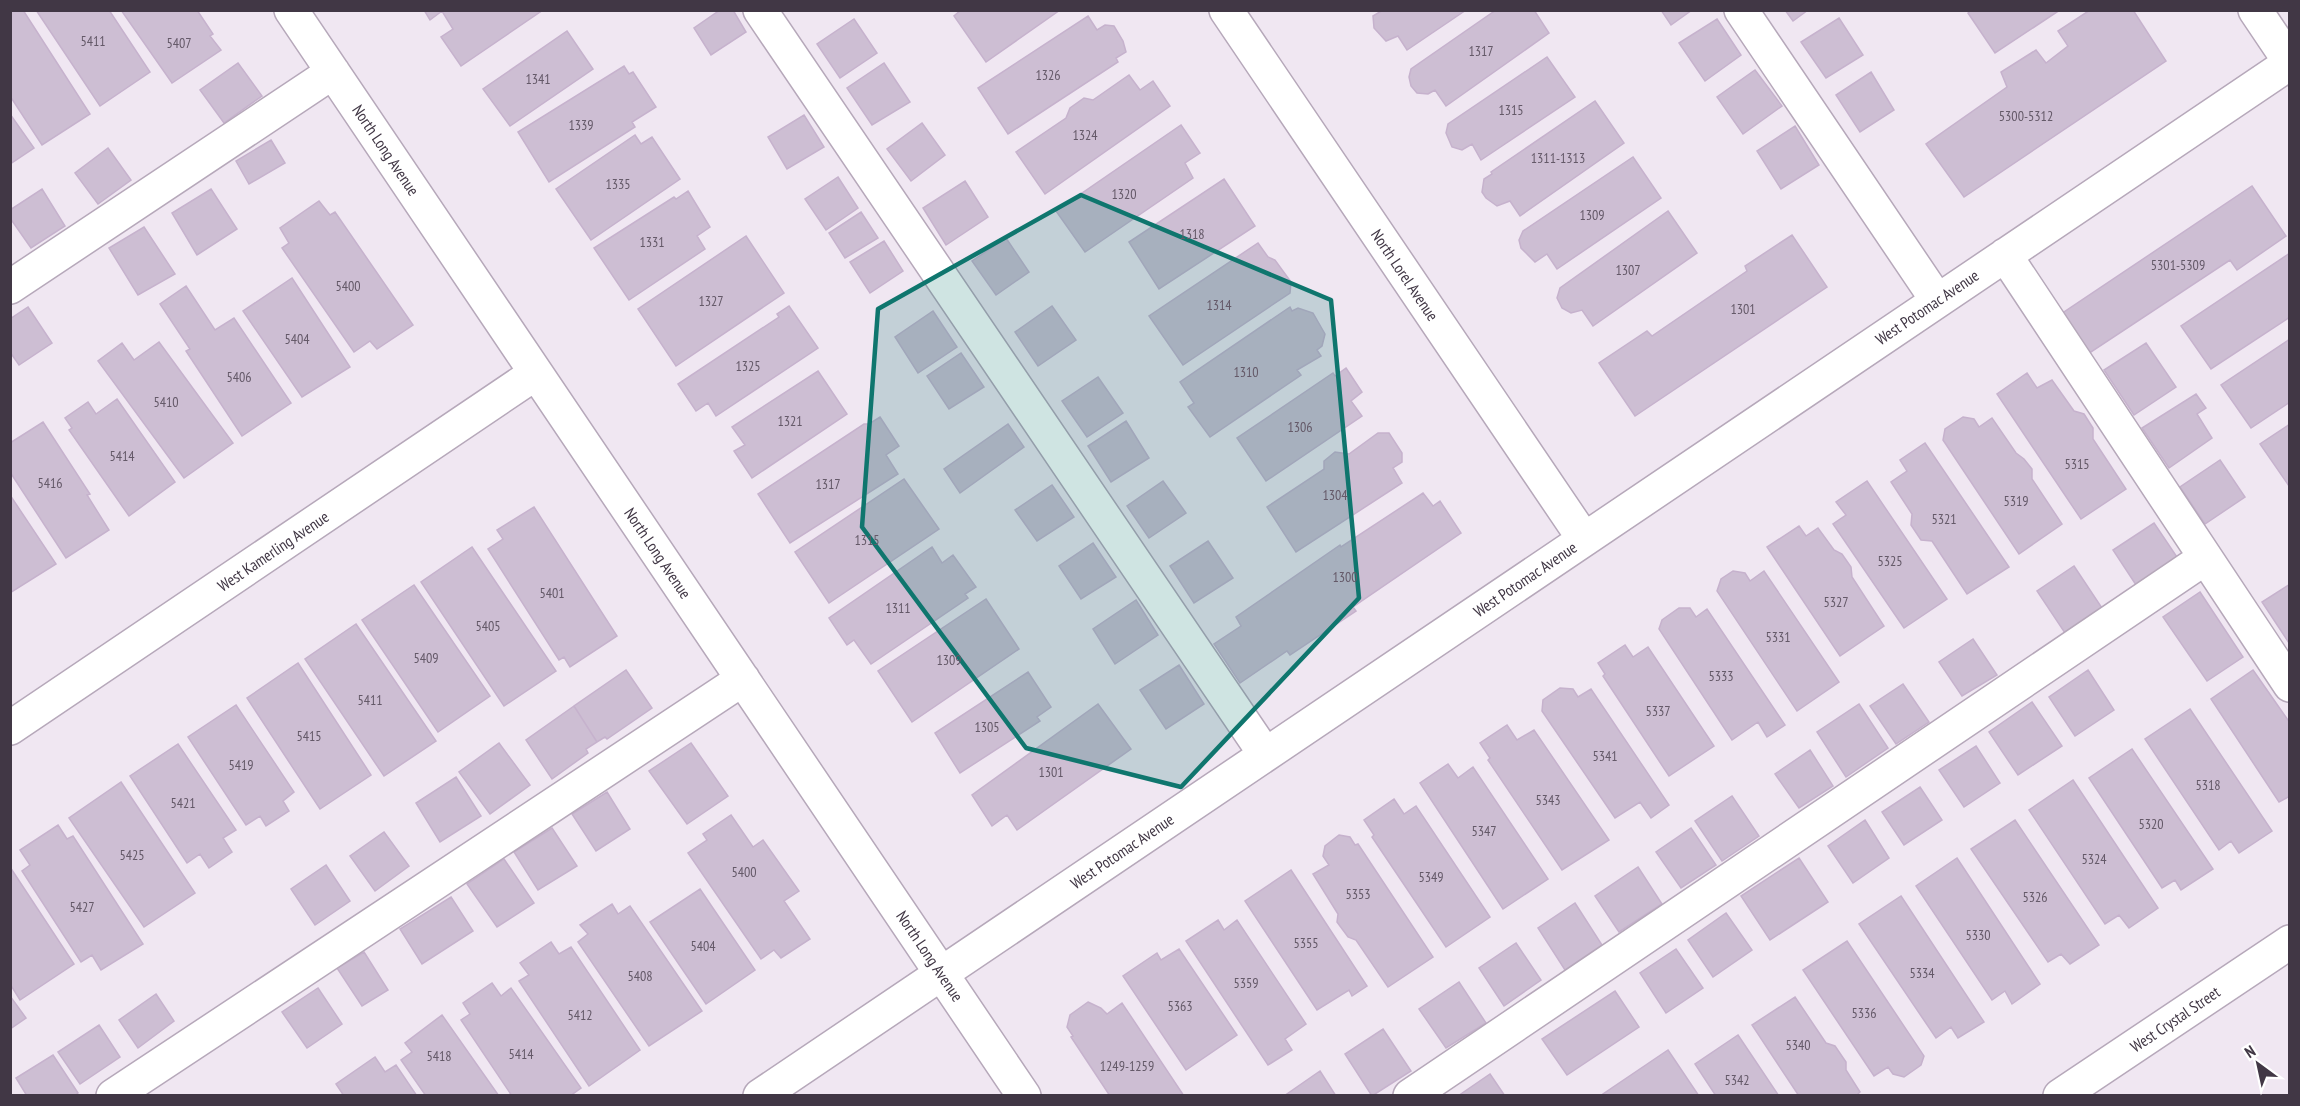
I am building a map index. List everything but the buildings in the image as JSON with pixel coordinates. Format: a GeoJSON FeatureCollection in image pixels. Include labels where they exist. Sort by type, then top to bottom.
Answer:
{"type":"FeatureCollection","features":[{"type":"Feature","properties":{"kind":"street","name":"North Long Avenue"},"geometry":{"type":"LineString","coordinates":[[291,10],[1024,1095]]}},
{"type":"Feature","properties":{"kind":"street"},"geometry":{"type":"LineString","coordinates":[[760,10],[1265,754]]}},
{"type":"Feature","properties":{"kind":"street","name":"North Lorel Avenue"},"geometry":{"type":"LineString","coordinates":[[1226,10],[1584,540]]}},
{"type":"Feature","properties":{"kind":"street"},"geometry":{"type":"LineString","coordinates":[[1741,10],[1937,300]]}},
{"type":"Feature","properties":{"kind":"street"},"geometry":{"type":"LineString","coordinates":[[2255,10],[2289,62]]}},
{"type":"Feature","properties":{"kind":"street","name":"West Potomac Avenue"},"geometry":{"type":"LineString","coordinates":[[760,1095],[2289,62]]}},
{"type":"Feature","properties":{"kind":"street"},"geometry":{"type":"LineString","coordinates":[[10,287],[333,72]]}},
{"type":"Feature","properties":{"kind":"street"},"geometry":{"type":"LineString","coordinates":[[2005,255],[2289,685]]}},
{"type":"Feature","properties":{"kind":"street","name":"West Kamerling Avenue"},"geometry":{"type":"LineString","coordinates":[[10,728],[536,373]]}},
{"type":"Feature","properties":{"kind":"street"},"geometry":{"type":"LineString","coordinates":[[1410,1095],[2205,558]]}},
{"type":"Feature","properties":{"kind":"street"},"geometry":{"type":"LineString","coordinates":[[113,1095],[743,679]]}},
{"type":"Feature","properties":{"kind":"street","name":"West Crystal Street"},"geometry":{"type":"LineString","coordinates":[[2060,1095],[2289,942]]}},
{"type":"Feature","properties":{"kind":"highlighted area"},"geometry":{"type":"Polygon","coordinates":[[[1081,195],[1331,300],[1359,598],[1181,787],[1026,748],[862,527],[878,309],[1081,195]]]}}]}
